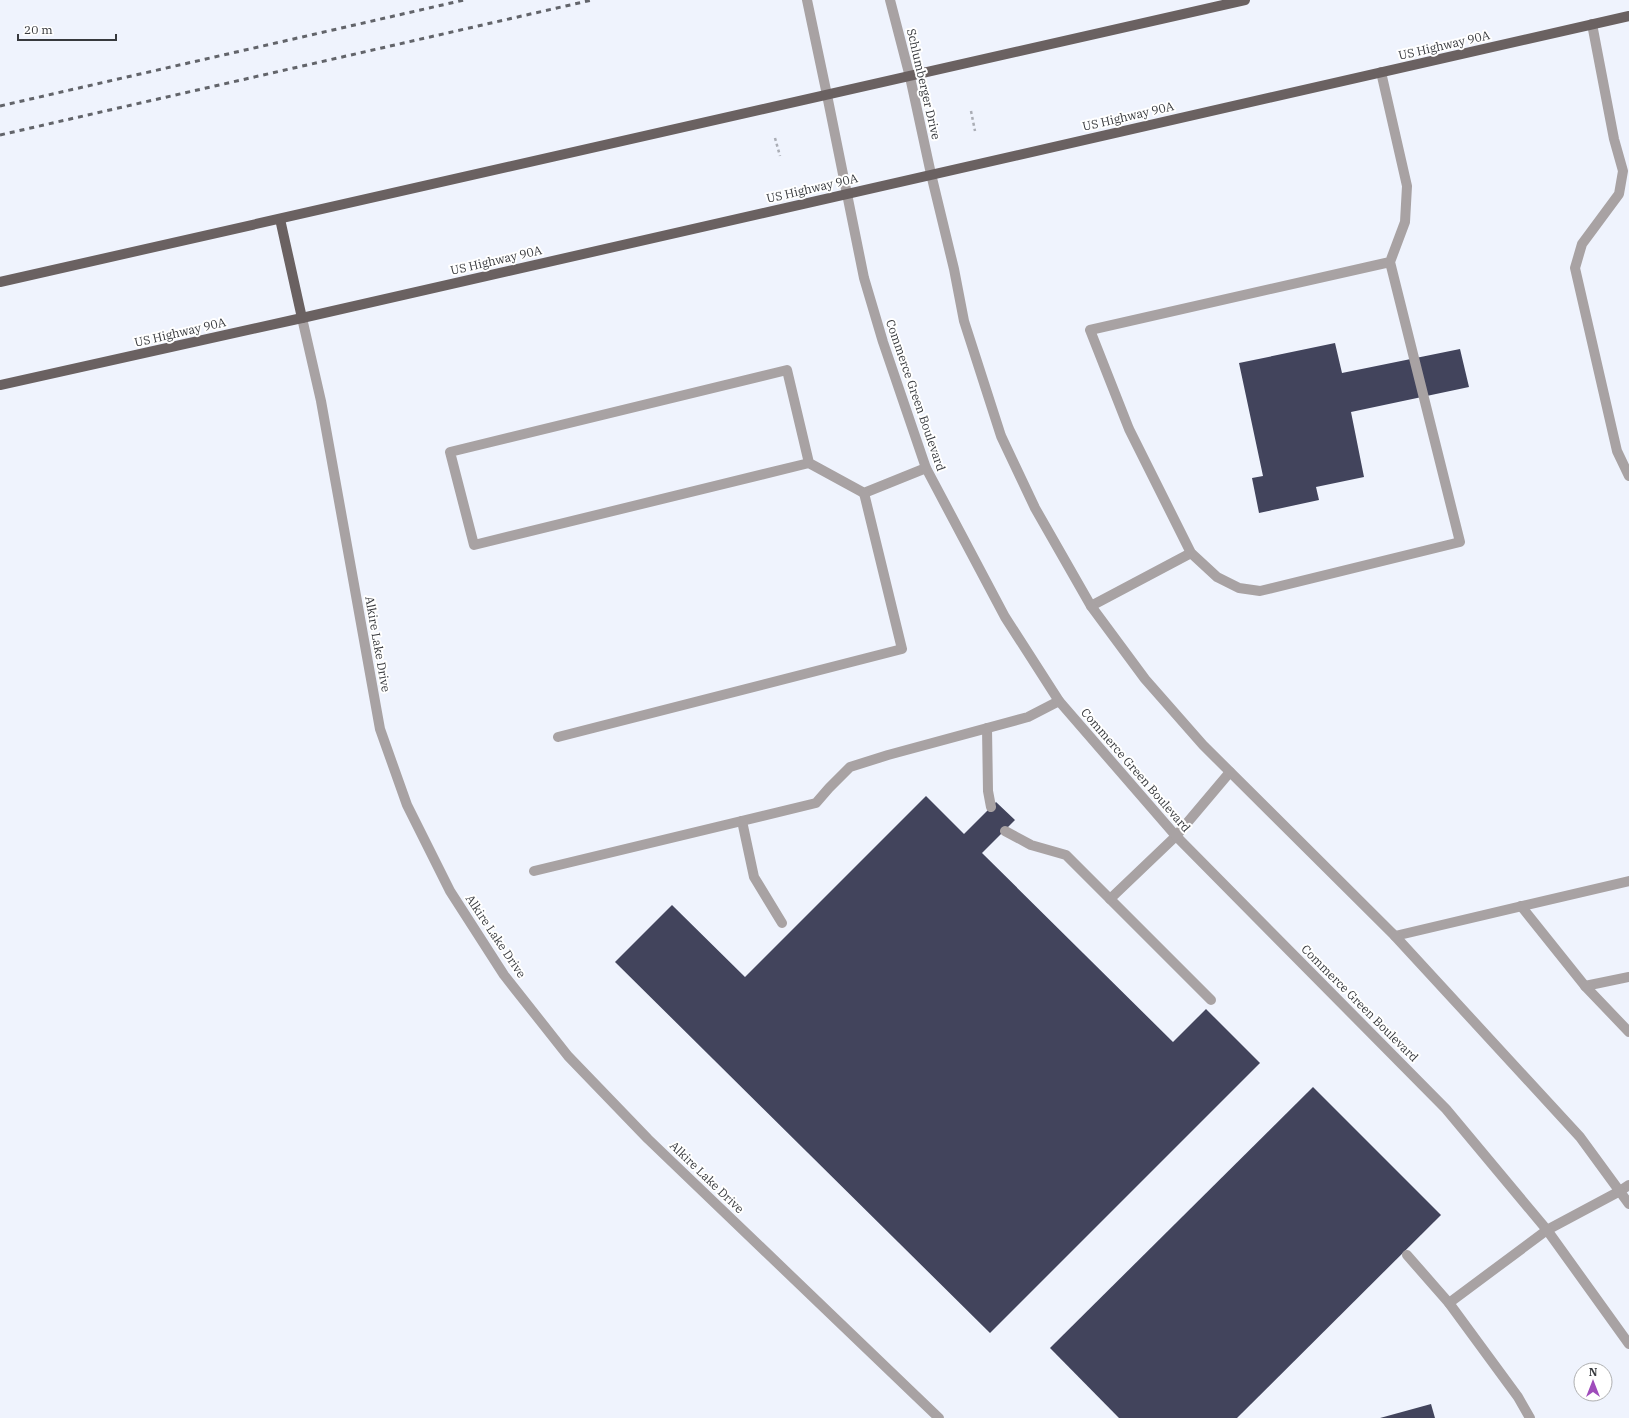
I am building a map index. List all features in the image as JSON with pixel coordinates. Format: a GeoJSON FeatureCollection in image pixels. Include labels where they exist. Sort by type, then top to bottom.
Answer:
{"type":"FeatureCollection","features":[{"type":"Feature","properties":{"kind":"main road"},"geometry":{"type":"LineString","coordinates":[[0,282],[1245,0]]}},
{"type":"Feature","properties":{"kind":"main road","name":"US Highway 90A"},"geometry":{"type":"LineString","coordinates":[[0,385],[302,318],[1629,16]]}},
{"type":"Feature","properties":{"kind":"main road"},"geometry":{"type":"LineString","coordinates":[[280,219],[302,318]]}},
{"type":"Feature","properties":{"kind":"street"},"geometry":{"type":"LineString","coordinates":[[807,0],[827,95]]}},
{"type":"Feature","properties":{"kind":"street","name":"Schlumberger Drive"},"geometry":{"type":"LineString","coordinates":[[890,0],[910,77],[931,174]]}},
{"type":"Feature","properties":{"kind":"street"},"geometry":{"type":"LineString","coordinates":[[1592,24],[1614,139],[1623,171],[1619,194],[1582,244],[1575,268],[1617,451],[1629,476]]}},
{"type":"Feature","properties":{"kind":"street"},"geometry":{"type":"LineString","coordinates":[[1381,72],[1407,186],[1405,222],[1390,262],[1460,542],[1260,591],[1239,588],[1217,577],[1191,553],[1129,429],[1090,330],[1390,262]]}},
{"type":"Feature","properties":{"kind":"street","name":"Commerce Green Boulevard"},"geometry":{"type":"LineString","coordinates":[[827,95],[864,278],[883,342],[926,468],[1005,617],[1058,701],[1176,836],[1446,1109],[1547,1230],[1629,1344]]}},
{"type":"Feature","properties":{"kind":"street"},"geometry":{"type":"LineString","coordinates":[[931,174],[954,269],[964,321],[1002,436],[1035,508],[1091,606],[1145,679],[1203,745],[1395,936],[1580,1137],[1629,1204]]}},
{"type":"Feature","properties":{"kind":"street","name":"Alkire Lake Drive"},"geometry":{"type":"LineString","coordinates":[[302,318],[321,401],[380,729],[407,806],[450,892],[504,975],[568,1056],[648,1139],[939,1418]]}},
{"type":"Feature","properties":{"kind":"street"},"geometry":{"type":"LineString","coordinates":[[558,737],[902,649],[864,493],[809,463],[474,545],[450,452],[787,370],[809,463]]}},
{"type":"Feature","properties":{"kind":"street"},"geometry":{"type":"LineString","coordinates":[[864,493],[926,468]]}},
{"type":"Feature","properties":{"kind":"street"},"geometry":{"type":"LineString","coordinates":[[1091,606],[1191,553]]}},
{"type":"Feature","properties":{"kind":"street"},"geometry":{"type":"LineString","coordinates":[[534,871],[816,803],[850,767],[1028,717],[1058,701]]}},
{"type":"Feature","properties":{"kind":"street"},"geometry":{"type":"LineString","coordinates":[[987,728],[988,791],[991,807]]}},
{"type":"Feature","properties":{"kind":"street"},"geometry":{"type":"LineString","coordinates":[[1110,899],[1176,836],[1230,772]]}},
{"type":"Feature","properties":{"kind":"street"},"geometry":{"type":"LineString","coordinates":[[742,821],[754,877],[782,922]]}},
{"type":"Feature","properties":{"kind":"street"},"geometry":{"type":"LineString","coordinates":[[1005,830],[1031,845],[1066,855],[1211,1000]]}},
{"type":"Feature","properties":{"kind":"street"},"geometry":{"type":"LineString","coordinates":[[1395,936],[1629,881]]}},
{"type":"Feature","properties":{"kind":"street"},"geometry":{"type":"LineString","coordinates":[[1521,906],[1585,986],[1629,1032]]}},
{"type":"Feature","properties":{"kind":"street"},"geometry":{"type":"LineString","coordinates":[[1585,986],[1629,977]]}},
{"type":"Feature","properties":{"kind":"street"},"geometry":{"type":"LineString","coordinates":[[1449,1303],[1547,1230],[1629,1185]]}},
{"type":"Feature","properties":{"kind":"street"},"geometry":{"type":"LineString","coordinates":[[1407,1255],[1449,1303],[1518,1397],[1530,1418]]}},
{"type":"Feature","properties":{"kind":"path"},"geometry":{"type":"LineString","coordinates":[[971,111],[975,131]]}},
{"type":"Feature","properties":{"kind":"path"},"geometry":{"type":"LineString","coordinates":[[775,138],[780,156]]}},
{"type":"Feature","properties":{"kind":"building"},"geometry":{"type":"Polygon","coordinates":[[[1335,343],[1342,373],[1460,349],[1469,387],[1351,412],[1364,477],[1316,487],[1319,500],[1259,513],[1252,478],[1263,476],[1239,363],[1335,343]]]}},
{"type":"Feature","properties":{"kind":"building"},"geometry":{"type":"Polygon","coordinates":[[[926,796],[964,834],[996,802],[1015,820],[982,853],[1173,1042],[1206,1009],[1260,1063],[990,1333],[615,962],[672,905],[745,977],[926,796]]]}},
{"type":"Feature","properties":{"kind":"building"},"geometry":{"type":"Polygon","coordinates":[[[1313,1087],[1441,1215],[1237,1418],[1119,1418],[1050,1348],[1313,1087]]]}},
{"type":"Feature","properties":{"kind":"building"},"geometry":{"type":"Polygon","coordinates":[[[1431,1404],[1435,1418],[1380,1418],[1431,1404]]]}},
{"type":"Feature","properties":{"kind":"railway"},"geometry":{"type":"LineString","coordinates":[[0,106],[464,0]]}},
{"type":"Feature","properties":{"kind":"railway"},"geometry":{"type":"LineString","coordinates":[[0,135],[592,0]]}}]}
